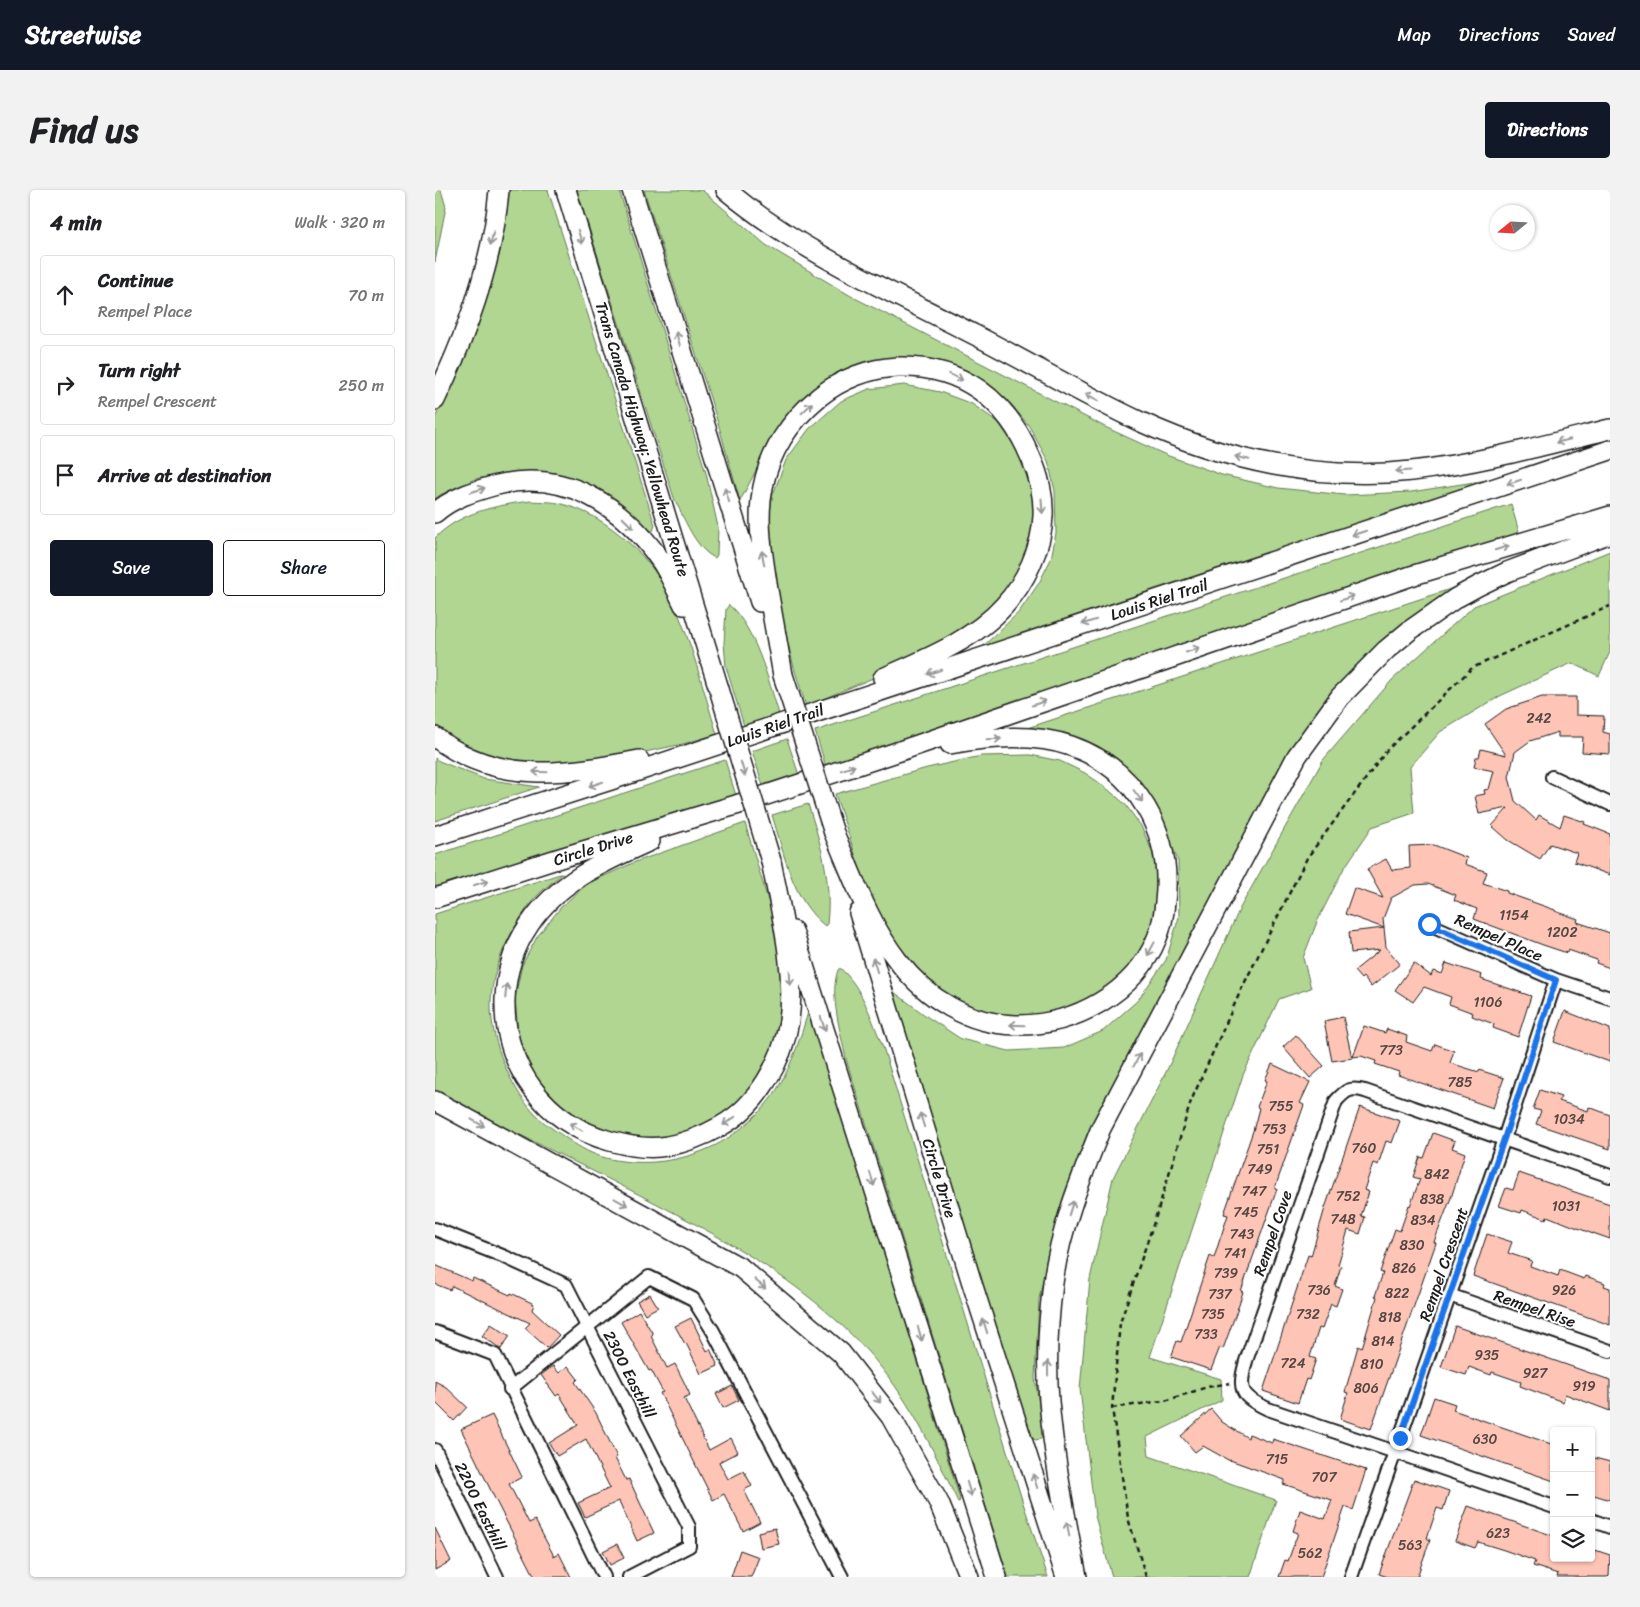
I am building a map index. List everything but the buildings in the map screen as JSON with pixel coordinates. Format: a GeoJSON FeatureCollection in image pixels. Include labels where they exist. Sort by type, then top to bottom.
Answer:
{"type":"FeatureCollection","features":[{"type":"Feature","properties":{"kind":"highway"},"geometry":{"type":"LineString","coordinates":[[435,400],[464,336],[475,303],[495,227],[499,190]]}},
{"type":"Feature","properties":{"kind":"highway","name":"Trans Canada Highway: Yellowhead Route"},"geometry":{"type":"LineString","coordinates":[[566,190],[719,689]]}},
{"type":"Feature","properties":{"kind":"highway"},"geometry":{"type":"LineString","coordinates":[[632,190],[783,675]]}},
{"type":"Feature","properties":{"kind":"highway"},"geometry":{"type":"LineString","coordinates":[[726,190],[772,225],[839,265],[1141,422],[1215,451],[1279,466],[1313,471],[1345,473],[1395,472],[1443,466],[1533,448],[1610,429]]}},
{"type":"Feature","properties":{"kind":"highway"},"geometry":{"type":"LineString","coordinates":[[768,727],[951,647],[990,620],[1005,606],[1019,585],[1031,563],[1039,542],[1043,516],[1041,493],[1035,468],[1015,426],[1001,408],[969,383],[949,374],[910,367],[887,368],[866,372],[826,392],[809,405],[793,422],[781,440],[770,463],[763,487],[760,512],[760,542],[783,675]]}},
{"type":"Feature","properties":{"kind":"highway","name":"Louis Riel Trail"},"geometry":{"type":"LineString","coordinates":[[709,747],[1610,450]]}},
{"type":"Feature","properties":{"kind":"highway"},"geometry":{"type":"LineString","coordinates":[[435,513],[445,504],[472,492],[501,484],[527,481],[556,483],[583,492],[608,505],[628,522],[663,564],[692,620],[719,689],[771,861],[997,1577]]}},
{"type":"Feature","properties":{"kind":"highway"},"geometry":{"type":"LineString","coordinates":[[894,753],[1413,575],[1610,516]]}},
{"type":"Feature","properties":{"kind":"highway"},"geometry":{"type":"LineString","coordinates":[[1077,1577],[1061,1488],[1049,1401],[1049,1325],[1053,1282],[1069,1212],[1081,1176],[1101,1128],[1297,756],[1340,697],[1386,650],[1425,619],[1456,598],[1507,572],[1610,534]]}},
{"type":"Feature","properties":{"kind":"highway","name":"Circle Drive"},"geometry":{"type":"LineString","coordinates":[[783,675],[834,833],[971,1280],[1066,1577]]}},
{"type":"Feature","properties":{"kind":"highway"},"geometry":{"type":"LineString","coordinates":[[435,737],[461,755],[487,765],[534,772],[591,769],[709,747]]}},
{"type":"Feature","properties":{"kind":"highway"},"geometry":{"type":"LineString","coordinates":[[834,833],[874,925],[898,962],[928,994],[966,1016],[987,1022],[1031,1026],[1078,1015],[1099,1004],[1117,990],[1143,962],[1157,938],[1163,915],[1166,872],[1164,850],[1157,828],[1147,808],[1131,786],[1112,769],[1072,746],[1049,740],[1007,738],[971,740],[894,753]]}},
{"type":"Feature","properties":{"kind":"highway"},"geometry":{"type":"LineString","coordinates":[[435,836],[709,747]]}},
{"type":"Feature","properties":{"kind":"highway","name":"Circle Drive"},"geometry":{"type":"LineString","coordinates":[[435,898],[560,858],[735,806],[894,753]]}},
{"type":"Feature","properties":{"kind":"highway"},"geometry":{"type":"LineString","coordinates":[[735,806],[663,835],[606,861],[561,890],[529,924],[521,938],[510,966],[505,990],[508,1034],[516,1061],[527,1082],[541,1100],[557,1115],[577,1129],[596,1138],[643,1148],[666,1146],[704,1134],[729,1122],[745,1108],[761,1089],[775,1066],[789,1023],[791,998],[790,970],[771,861]]}},
{"type":"Feature","properties":{"kind":"highway"},"geometry":{"type":"LineString","coordinates":[[435,1101],[741,1268],[841,1353],[891,1417],[939,1503],[969,1577]]}},
{"type":"Feature","properties":{"kind":"street"},"geometry":{"type":"LineString","coordinates":[[1552,777],[1610,804]]}},
{"type":"Feature","properties":{"kind":"street","name":"Rempel Place"},"geometry":{"type":"LineString","coordinates":[[1429,924],[1556,980]]}},
{"type":"Feature","properties":{"kind":"street"},"geometry":{"type":"LineString","coordinates":[[1556,980],[1610,998]]}},
{"type":"Feature","properties":{"kind":"street","name":"Rempel Crescent"},"geometry":{"type":"LineString","coordinates":[[1351,1577],[1504,1139],[1556,980]]}},
{"type":"Feature","properties":{"kind":"street","name":"Rempel Cove"},"geometry":{"type":"LineString","coordinates":[[1395,1452],[1268,1409],[1250,1400],[1241,1388],[1242,1373],[1331,1113],[1336,1101],[1344,1092],[1355,1088],[1504,1139]]}},
{"type":"Feature","properties":{"kind":"street"},"geometry":{"type":"LineString","coordinates":[[1504,1139],[1610,1176]]}},
{"type":"Feature","properties":{"kind":"street","name":"2300 Easthill"},"geometry":{"type":"LineString","coordinates":[[435,1229],[505,1257],[566,1285],[689,1527],[689,1546],[629,1577]]}},
{"type":"Feature","properties":{"kind":"street"},"geometry":{"type":"LineString","coordinates":[[511,1389],[649,1277],[693,1298],[713,1331],[843,1577]]}},
{"type":"Feature","properties":{"kind":"street","name":"Rempel Rise"},"geometry":{"type":"LineString","coordinates":[[1449,1295],[1610,1351]]}},
{"type":"Feature","properties":{"kind":"street"},"geometry":{"type":"LineString","coordinates":[[435,1332],[495,1355],[604,1577]]}},
{"type":"Feature","properties":{"kind":"street","name":"2200 Easthill"},"geometry":{"type":"LineString","coordinates":[[435,1450],[497,1577]]}},
{"type":"Feature","properties":{"kind":"street"},"geometry":{"type":"LineString","coordinates":[[1395,1452],[1550,1506]]}},
{"type":"Feature","properties":{"kind":"street"},"geometry":{"type":"LineString","coordinates":[[1595,1521],[1610,1527]]}},
{"type":"Feature","properties":{"kind":"path"},"geometry":{"type":"LineString","coordinates":[[1146,1577],[1128,1518],[1112,1408],[1120,1323],[1159,1207],[1191,1101],[1241,990],[1307,858],[1387,750],[1472,668],[1610,606]]}},
{"type":"Feature","properties":{"kind":"path"},"geometry":{"type":"LineString","coordinates":[[1112,1408],[1168,1400],[1207,1386],[1222,1384]]}},
{"type":"Feature","properties":{"kind":"green space"},"geometry":{"type":"Polygon","coordinates":[[[435,190],[441,190],[446,207],[435,262],[435,190]]]}},
{"type":"Feature","properties":{"kind":"green space"},"geometry":{"type":"Polygon","coordinates":[[[507,190],[548,190],[655,525],[653,531],[644,529],[556,476],[537,472],[508,473],[475,479],[435,499],[435,418],[467,352],[486,300],[500,252],[507,190]]]}},
{"type":"Feature","properties":{"kind":"green space"},"geometry":{"type":"Polygon","coordinates":[[[577,190],[619,190],[706,473],[718,527],[717,555],[715,558],[708,554],[696,540],[674,498],[577,190]]]}},
{"type":"Feature","properties":{"kind":"green space"},"geometry":{"type":"Polygon","coordinates":[[[644,190],[702,190],[766,245],[851,296],[1105,427],[1166,455],[1222,475],[1278,488],[1345,495],[1411,492],[1487,480],[1492,482],[976,653],[1019,612],[1039,583],[1051,559],[1056,533],[1055,491],[1048,461],[1029,426],[1011,404],[985,385],[949,366],[818,386],[800,401],[780,425],[740,501],[718,423],[644,190]]]}},
{"type":"Feature","properties":{"kind":"green space"},"geometry":{"type":"Polygon","coordinates":[[[904,385],[940,392],[972,404],[998,422],[1017,449],[1031,482],[1035,510],[1032,535],[1019,572],[995,605],[933,653],[806,706],[773,585],[767,536],[772,497],[786,460],[809,429],[841,401],[869,389],[904,385]]]}},
{"type":"Feature","properties":{"kind":"green space"},"geometry":{"type":"Polygon","coordinates":[[[531,501],[562,504],[595,518],[626,540],[652,568],[671,598],[685,631],[717,734],[683,744],[631,755],[531,766],[485,755],[452,740],[435,724],[435,538],[445,529],[467,516],[492,508],[531,501]]]}},
{"type":"Feature","properties":{"kind":"green space"},"geometry":{"type":"Polygon","coordinates":[[[1511,504],[1521,539],[827,770],[815,731],[1511,504]]]}},
{"type":"Feature","properties":{"kind":"green space"},"geometry":{"type":"Polygon","coordinates":[[[1610,551],[1610,652],[1599,676],[1572,663],[1500,696],[1440,732],[1410,767],[1414,813],[1372,827],[1343,870],[1317,922],[1303,958],[1311,988],[1279,999],[1243,1075],[1150,1357],[1221,1379],[1222,1400],[1147,1437],[1149,1456],[1276,1500],[1250,1577],[1112,1577],[1095,1516],[1080,1389],[1090,1279],[1113,1178],[1167,1070],[1240,908],[1323,760],[1392,680],[1474,606],[1610,551]]]}},
{"type":"Feature","properties":{"kind":"green space"},"geometry":{"type":"Polygon","coordinates":[[[1496,574],[1332,702],[1052,1239],[1039,1299],[1035,1378],[1043,1431],[1041,1439],[1035,1440],[1028,1433],[890,989],[961,1039],[1009,1051],[1064,1048],[1103,1031],[1138,1000],[1166,960],[1179,917],[1178,861],[1160,815],[1131,776],[1015,732],[1496,574]]]}},
{"type":"Feature","properties":{"kind":"green space"},"geometry":{"type":"Polygon","coordinates":[[[729,605],[738,615],[754,641],[766,671],[779,714],[744,726],[726,667],[724,643],[726,609],[729,605]]]}},
{"type":"Feature","properties":{"kind":"green space"},"geometry":{"type":"Polygon","coordinates":[[[787,739],[800,778],[764,789],[752,751],[787,739]]]}},
{"type":"Feature","properties":{"kind":"green space"},"geometry":{"type":"Polygon","coordinates":[[[1030,755],[1060,761],[1085,773],[1125,804],[1141,826],[1152,851],[1157,875],[1157,909],[1152,934],[1125,979],[1053,1020],[968,1014],[911,974],[870,899],[835,794],[927,768],[981,756],[1030,755]]]}},
{"type":"Feature","properties":{"kind":"green space"},"geometry":{"type":"Polygon","coordinates":[[[435,758],[484,779],[539,787],[435,821],[435,758]]]}},
{"type":"Feature","properties":{"kind":"green space"},"geometry":{"type":"Polygon","coordinates":[[[725,760],[737,799],[435,895],[435,855],[725,760]]]}},
{"type":"Feature","properties":{"kind":"green space"},"geometry":{"type":"Polygon","coordinates":[[[808,804],[821,848],[827,878],[828,908],[827,924],[825,926],[804,903],[797,889],[785,860],[772,815],[808,804]]]}},
{"type":"Feature","properties":{"kind":"green space"},"geometry":{"type":"Polygon","coordinates":[[[745,823],[781,944],[782,1028],[770,1060],[743,1103],[698,1132],[645,1143],[568,1117],[538,1084],[524,1056],[518,1032],[515,997],[522,965],[537,937],[561,907],[587,884],[635,862],[745,823]]]}},
{"type":"Feature","properties":{"kind":"green space"},"geometry":{"type":"Polygon","coordinates":[[[563,873],[544,889],[520,918],[501,955],[493,981],[491,1008],[495,1035],[504,1063],[517,1090],[541,1120],[573,1143],[596,1155],[620,1161],[634,1162],[676,1159],[703,1151],[734,1134],[767,1103],[774,1095],[788,1068],[809,1009],[960,1499],[959,1502],[918,1423],[895,1386],[867,1351],[815,1302],[728,1242],[666,1208],[435,1093],[435,914],[563,873]]]}},
{"type":"Feature","properties":{"kind":"green space"},"geometry":{"type":"Polygon","coordinates":[[[840,968],[861,995],[883,1047],[1023,1503],[1048,1577],[1008,1577],[846,1059],[835,1002],[836,980],[840,968]]]}},
{"type":"Feature","properties":{"kind":"route"},"geometry":{"type":"LineString","coordinates":[[1400,1438],[1504,1139],[1556,980],[1429,924]]}}]}
